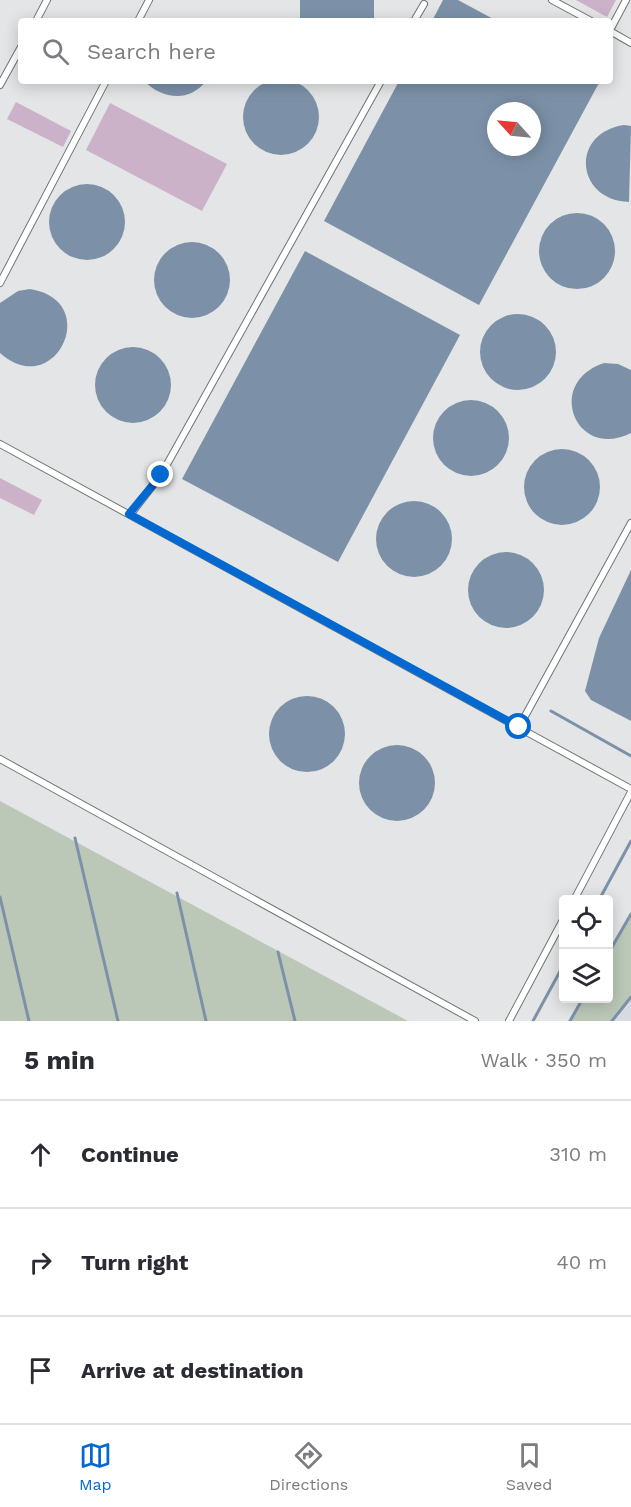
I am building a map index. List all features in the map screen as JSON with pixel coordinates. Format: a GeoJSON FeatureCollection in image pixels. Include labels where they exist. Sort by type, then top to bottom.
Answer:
{"type":"FeatureCollection","features":[{"type":"Feature","properties":{"kind":"lane"},"geometry":{"type":"LineString","coordinates":[[38,18],[47,0]]}},
{"type":"Feature","properties":{"kind":"lane"},"geometry":{"type":"LineString","coordinates":[[140,18],[149,0]]}},
{"type":"Feature","properties":{"kind":"lane"},"geometry":{"type":"LineString","coordinates":[[552,0],[585,18]]}},
{"type":"Feature","properties":{"kind":"lane"},"geometry":{"type":"LineString","coordinates":[[613,25],[626,0]]}},
{"type":"Feature","properties":{"kind":"lane"},"geometry":{"type":"LineString","coordinates":[[416,18],[424,4]]}},
{"type":"Feature","properties":{"kind":"lane"},"geometry":{"type":"LineString","coordinates":[[613,33],[631,44]]}},
{"type":"Feature","properties":{"kind":"lane"},"geometry":{"type":"LineString","coordinates":[[0,85],[18,52]]}},
{"type":"Feature","properties":{"kind":"lane"},"geometry":{"type":"LineString","coordinates":[[0,283],[104,84]]}},
{"type":"Feature","properties":{"kind":"lane"},"geometry":{"type":"LineString","coordinates":[[129,514],[161,475],[379,84]]}},
{"type":"Feature","properties":{"kind":"lane"},"geometry":{"type":"LineString","coordinates":[[0,444],[631,790],[577,895]]}},
{"type":"Feature","properties":{"kind":"lane"},"geometry":{"type":"LineString","coordinates":[[519,727],[631,523]]}},
{"type":"Feature","properties":{"kind":"lane"},"geometry":{"type":"LineString","coordinates":[[0,759],[475,1021]]}},
{"type":"Feature","properties":{"kind":"lane"},"geometry":{"type":"LineString","coordinates":[[509,1021],[559,927]]}},
{"type":"Feature","properties":{"kind":"shaded area"},"geometry":{"type":"Polygon","coordinates":[[[631,997],[631,1021],[612,1021],[631,997]]]}},
{"type":"Feature","properties":{"kind":"green space"},"geometry":{"type":"Polygon","coordinates":[[[0,801],[408,1021],[0,1021],[0,801]]]}},
{"type":"Feature","properties":{"kind":"green space"},"geometry":{"type":"Polygon","coordinates":[[[631,914],[631,997],[612,1021],[570,1021],[581,1003],[613,1003],[613,947],[631,914]]]}},
{"type":"Feature","properties":{"kind":"water"},"geometry":{"type":"Polygon","coordinates":[[[300,0],[374,0],[374,18],[300,18],[300,0]]]}},
{"type":"Feature","properties":{"kind":"water"},"geometry":{"type":"Polygon","coordinates":[[[443,0],[458,0],[491,18],[434,18],[443,0]]]}},
{"type":"Feature","properties":{"kind":"water"},"geometry":{"type":"Polygon","coordinates":[[[148,84],[203,84],[192,93],[175,96],[159,92],[148,84]]]}},
{"type":"Feature","properties":{"kind":"water"},"geometry":{"type":"Polygon","coordinates":[[[262,84],[300,84],[313,96],[318,110],[318,124],[313,138],[302,149],[281,155],[266,152],[254,144],[246,132],[243,117],[249,96],[262,84]]]}},
{"type":"Feature","properties":{"kind":"water"},"geometry":{"type":"Polygon","coordinates":[[[397,84],[598,84],[479,305],[324,221],[397,84]]]}},
{"type":"Feature","properties":{"kind":"water"},"geometry":{"type":"Polygon","coordinates":[[[624,125],[631,126],[629,202],[611,198],[598,190],[589,179],[586,166],[588,152],[594,140],[606,131],[624,125]]]}},
{"type":"Feature","properties":{"kind":"water"},"geometry":{"type":"Polygon","coordinates":[[[87,184],[102,187],[114,195],[122,207],[125,222],[122,237],[114,249],[102,257],[87,260],[72,257],[60,249],[52,237],[49,222],[52,207],[60,195],[72,187],[87,184]]]}},
{"type":"Feature","properties":{"kind":"water"},"geometry":{"type":"Polygon","coordinates":[[[577,213],[592,216],[604,224],[612,236],[615,251],[612,266],[604,278],[592,286],[577,289],[562,286],[550,278],[542,266],[539,251],[542,236],[550,224],[562,216],[577,213]]]}},
{"type":"Feature","properties":{"kind":"water"},"geometry":{"type":"Polygon","coordinates":[[[192,242],[207,245],[219,253],[227,265],[230,280],[227,295],[219,307],[207,315],[192,318],[177,315],[165,307],[157,295],[154,280],[157,265],[165,253],[177,245],[192,242]]]}},
{"type":"Feature","properties":{"kind":"water"},"geometry":{"type":"Polygon","coordinates":[[[305,251],[460,335],[338,562],[182,479],[305,251]]]}},
{"type":"Feature","properties":{"kind":"water"},"geometry":{"type":"Polygon","coordinates":[[[30,289],[52,297],[64,311],[67,327],[63,344],[53,357],[38,365],[20,365],[0,353],[0,303],[18,291],[30,289]]]}},
{"type":"Feature","properties":{"kind":"water"},"geometry":{"type":"Polygon","coordinates":[[[518,314],[533,317],[545,325],[553,337],[556,352],[553,367],[545,379],[533,387],[518,390],[503,387],[491,379],[483,367],[480,352],[483,337],[491,325],[503,317],[518,314]]]}},
{"type":"Feature","properties":{"kind":"water"},"geometry":{"type":"Polygon","coordinates":[[[133,347],[148,350],[160,358],[168,370],[171,385],[168,400],[160,412],[148,420],[133,423],[118,420],[106,412],[98,400],[95,385],[98,370],[106,358],[118,350],[133,347]]]}},
{"type":"Feature","properties":{"kind":"water"},"geometry":{"type":"Polygon","coordinates":[[[604,363],[618,364],[631,370],[631,433],[612,439],[595,437],[582,428],[574,416],[572,401],[575,386],[586,373],[604,363]]]}},
{"type":"Feature","properties":{"kind":"water"},"geometry":{"type":"Polygon","coordinates":[[[471,400],[486,403],[498,411],[506,423],[509,438],[506,453],[498,465],[486,473],[471,476],[456,473],[444,465],[436,453],[433,438],[436,423],[444,411],[456,403],[471,400]]]}},
{"type":"Feature","properties":{"kind":"water"},"geometry":{"type":"Polygon","coordinates":[[[562,449],[577,452],[589,460],[597,472],[600,487],[597,502],[589,514],[577,522],[562,525],[547,522],[535,514],[527,502],[524,487],[527,472],[535,460],[547,452],[562,449]]]}},
{"type":"Feature","properties":{"kind":"water"},"geometry":{"type":"Polygon","coordinates":[[[414,501],[429,504],[441,512],[449,524],[452,539],[449,554],[441,566],[429,574],[414,577],[399,574],[387,566],[379,554],[376,539],[379,524],[387,512],[399,504],[414,501]]]}},
{"type":"Feature","properties":{"kind":"water"},"geometry":{"type":"Polygon","coordinates":[[[506,552],[521,555],[533,563],[541,575],[544,590],[541,605],[533,617],[521,625],[506,628],[491,625],[479,617],[471,605],[468,590],[471,575],[479,563],[491,555],[506,552]]]}},
{"type":"Feature","properties":{"kind":"water"},"geometry":{"type":"Polygon","coordinates":[[[631,570],[631,721],[591,700],[585,691],[599,638],[631,570]]]}},
{"type":"Feature","properties":{"kind":"water"},"geometry":{"type":"Polygon","coordinates":[[[307,696],[322,699],[334,707],[342,719],[345,734],[342,749],[334,761],[322,769],[307,772],[292,769],[280,761],[272,749],[269,734],[272,719],[280,707],[292,699],[307,696]]]}},
{"type":"Feature","properties":{"kind":"water"},"geometry":{"type":"Polygon","coordinates":[[[397,745],[412,748],[424,756],[432,768],[435,783],[432,798],[424,810],[412,818],[397,821],[382,818],[370,810],[362,798],[359,783],[362,768],[370,756],[382,748],[397,745]]]}},
{"type":"Feature","properties":{"kind":"building"},"geometry":{"type":"Polygon","coordinates":[[[576,0],[616,0],[607,17],[576,0]]]}},
{"type":"Feature","properties":{"kind":"building"},"geometry":{"type":"Polygon","coordinates":[[[16,102],[71,131],[63,147],[7,119],[16,102]]]}},
{"type":"Feature","properties":{"kind":"building"},"geometry":{"type":"Polygon","coordinates":[[[110,103],[227,164],[202,211],[86,150],[110,103]]]}},
{"type":"Feature","properties":{"kind":"building"},"geometry":{"type":"Polygon","coordinates":[[[0,478],[42,500],[34,515],[0,498],[0,478]]]}},
{"type":"Feature","properties":{"kind":"waterway"},"geometry":{"type":"LineString","coordinates":[[551,711],[631,756]]}},
{"type":"Feature","properties":{"kind":"waterway"},"geometry":{"type":"LineString","coordinates":[[75,838],[118,1021]]}},
{"type":"Feature","properties":{"kind":"waterway"},"geometry":{"type":"LineString","coordinates":[[602,895],[631,841]]}},
{"type":"Feature","properties":{"kind":"waterway"},"geometry":{"type":"LineString","coordinates":[[177,893],[206,1021]]}},
{"type":"Feature","properties":{"kind":"waterway"},"geometry":{"type":"LineString","coordinates":[[0,897],[29,1021]]}},
{"type":"Feature","properties":{"kind":"waterway"},"geometry":{"type":"LineString","coordinates":[[611,949],[631,914]]}},
{"type":"Feature","properties":{"kind":"waterway"},"geometry":{"type":"LineString","coordinates":[[278,952],[295,1021]]}},
{"type":"Feature","properties":{"kind":"waterway"},"geometry":{"type":"LineString","coordinates":[[533,1021],[559,973]]}},
{"type":"Feature","properties":{"kind":"waterway"},"geometry":{"type":"LineString","coordinates":[[612,1021],[631,997]]}},
{"type":"Feature","properties":{"kind":"waterway"},"geometry":{"type":"LineString","coordinates":[[570,1021],[580,1003]]}},
{"type":"Feature","properties":{"kind":"route"},"geometry":{"type":"LineString","coordinates":[[161,475],[129,514],[519,727]]}}]}
